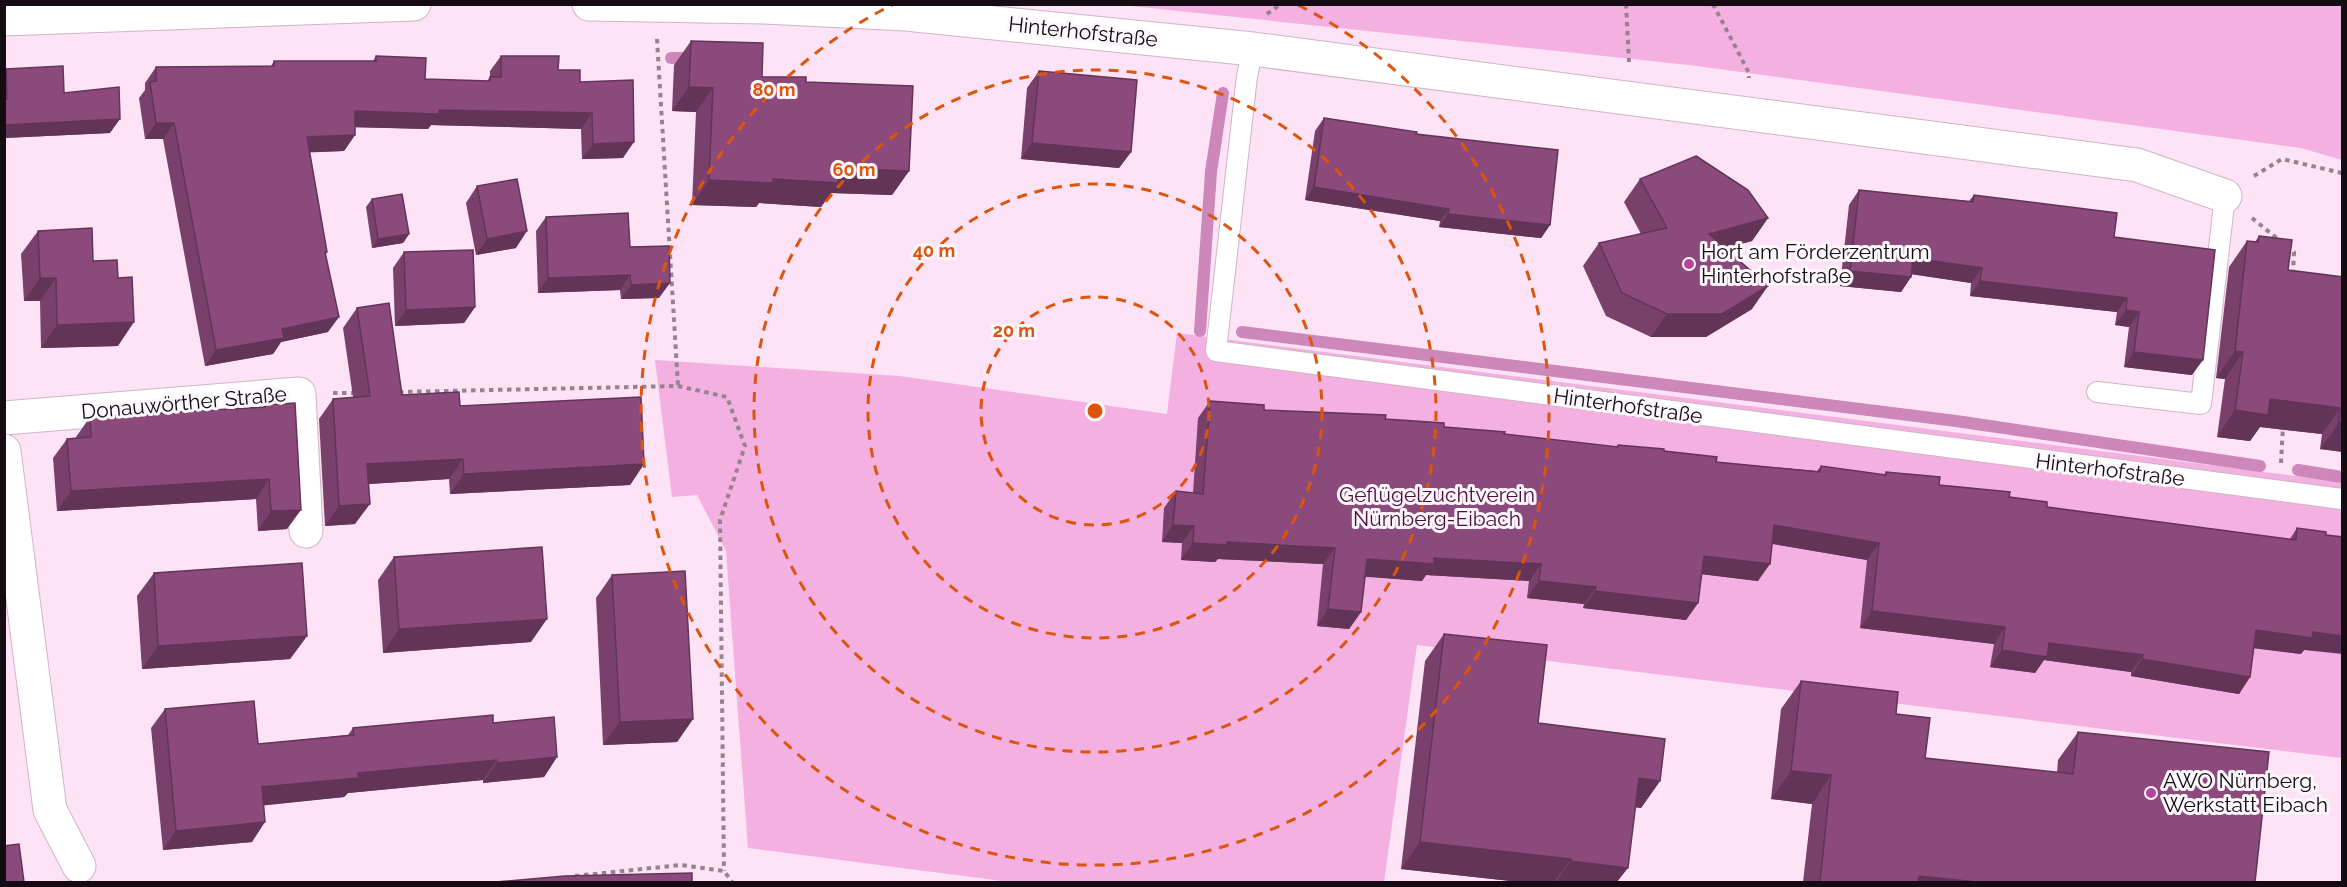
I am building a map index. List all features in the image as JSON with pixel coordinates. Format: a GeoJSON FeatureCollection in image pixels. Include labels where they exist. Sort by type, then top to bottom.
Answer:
{"type":"FeatureCollection","features":[{"type":"Feature","properties":{"kind":"street"},"geometry":{"type":"LineString","coordinates":[[4,19],[414,4]]}},
{"type":"Feature","properties":{"kind":"street","name":"Hinterhofstraße"},"geometry":{"type":"LineString","coordinates":[[589,4],[764,7],[906,14],[1253,49],[2137,165],[2225,196]]}},
{"type":"Feature","properties":{"kind":"street","name":"Donauwörther Straße"},"geometry":{"type":"LineString","coordinates":[[4,418],[299,394],[306,531]]}},
{"type":"Feature","properties":{"kind":"street"},"geometry":{"type":"LineString","coordinates":[[4,450],[50,810],[79,866]]}},
{"type":"Feature","properties":{"kind":"lane","name":"Hinterhofstraße"},"geometry":{"type":"LineString","coordinates":[[1253,49],[1247,76],[1216,351],[2343,499]]}},
{"type":"Feature","properties":{"kind":"lane"},"geometry":{"type":"LineString","coordinates":[[2097,392],[2201,404],[2225,196]]}},
{"type":"Feature","properties":{"kind":"path"},"geometry":{"type":"LineString","coordinates":[[1626,4],[1630,99]]}},
{"type":"Feature","properties":{"kind":"path"},"geometry":{"type":"LineString","coordinates":[[1713,4],[1749,73],[1747,114]]}},
{"type":"Feature","properties":{"kind":"path"},"geometry":{"type":"LineString","coordinates":[[657,6],[657,54],[678,386]]}},
{"type":"Feature","properties":{"kind":"path"},"geometry":{"type":"LineString","coordinates":[[2292,285],[2294,252],[2225,196],[2282,159],[2343,173]]}},
{"type":"Feature","properties":{"kind":"path"},"geometry":{"type":"LineString","coordinates":[[394,392],[678,386],[727,397],[745,446],[720,520],[724,871],[732,882]]}},
{"type":"Feature","properties":{"kind":"path"},"geometry":{"type":"LineString","coordinates":[[299,394],[358,393]]}},
{"type":"Feature","properties":{"kind":"path"},"geometry":{"type":"LineString","coordinates":[[2279,492],[2284,422]]}},
{"type":"Feature","properties":{"kind":"path"},"geometry":{"type":"LineString","coordinates":[[566,877],[681,865],[724,871]]}},
{"type":"Feature","properties":{"kind":"green space"},"geometry":{"type":"Polygon","coordinates":[[[1122,5],[2342,5],[2342,160],[2301,148],[1689,65],[1122,5]]]}},
{"type":"Feature","properties":{"kind":"green space","name":"Geflügelzuchtverein Nürnberg-Eibach"},"geometry":{"type":"Polygon","coordinates":[[[1177,333],[2342,482],[2342,758],[1417,645],[1384,882],[1010,882],[748,848],[726,551],[697,495],[672,497],[655,360],[899,376],[1167,414],[1177,333]]]}},
{"type":"Feature","properties":{"kind":"building"},"geometry":{"type":"Polygon","coordinates":[[[691,41],[763,43],[762,77],[806,77],[806,82],[913,86],[909,171],[839,168],[838,183],[773,179],[773,183],[709,180],[713,88],[689,87],[691,41]]]}},
{"type":"Feature","properties":{"kind":"building"},"geometry":{"type":"Polygon","coordinates":[[[376,56],[426,58],[425,79],[490,81],[490,77],[501,77],[501,56],[559,56],[558,70],[580,70],[580,82],[633,80],[634,142],[593,144],[592,113],[439,110],[439,114],[355,111],[355,135],[307,137],[327,252],[325,252],[339,317],[282,329],[284,338],[216,350],[174,123],[156,123],[150,82],[156,81],[156,67],[274,66],[274,61],[376,61],[376,56]]]}},
{"type":"Feature","properties":{"kind":"building"},"geometry":{"type":"Polygon","coordinates":[[[63,66],[64,93],[119,87],[120,119],[4,125],[4,99],[7,99],[6,69],[63,66]]]}},
{"type":"Feature","properties":{"kind":"building"},"geometry":{"type":"Polygon","coordinates":[[[1039,71],[1137,80],[1131,152],[1032,143],[1039,71]]]}},
{"type":"Feature","properties":{"kind":"building"},"geometry":{"type":"Polygon","coordinates":[[[1324,118],[1417,132],[1416,134],[1558,150],[1550,225],[1448,214],[1449,209],[1314,187],[1324,118]]]}},
{"type":"Feature","properties":{"kind":"building"},"geometry":{"type":"Polygon","coordinates":[[[1696,156],[1748,190],[1768,218],[1709,234],[1768,286],[1722,314],[1667,314],[1622,293],[1599,243],[1667,228],[1640,179],[1696,156]]]}},
{"type":"Feature","properties":{"kind":"building"},"geometry":{"type":"Polygon","coordinates":[[[517,179],[527,231],[487,239],[477,186],[517,179]]]}},
{"type":"Feature","properties":{"kind":"building"},"geometry":{"type":"Polygon","coordinates":[[[1859,190],[1973,202],[1974,195],[2117,213],[2114,237],[2215,250],[2203,360],[2134,352],[2139,312],[2126,310],[2127,298],[1980,281],[1982,268],[1913,258],[1911,277],[1850,271],[1859,190]]]}},
{"type":"Feature","properties":{"kind":"building"},"geometry":{"type":"Polygon","coordinates":[[[402,194],[409,234],[378,239],[372,199],[402,194]]]}},
{"type":"Feature","properties":{"kind":"building"},"geometry":{"type":"Polygon","coordinates":[[[628,213],[630,247],[669,246],[670,283],[631,285],[630,275],[548,278],[546,217],[628,213]]]}},
{"type":"Feature","properties":{"kind":"building"},"geometry":{"type":"Polygon","coordinates":[[[92,228],[93,261],[117,260],[118,278],[132,277],[134,322],[57,325],[56,278],[40,278],[38,231],[92,228]]]}},
{"type":"Feature","properties":{"kind":"building"},"geometry":{"type":"Polygon","coordinates":[[[2259,236],[2292,240],[2288,270],[2343,277],[2343,423],[2339,423],[2340,408],[2270,399],[2268,415],[2235,410],[2243,352],[2235,351],[2247,241],[2258,242],[2259,236]]]}},
{"type":"Feature","properties":{"kind":"building"},"geometry":{"type":"Polygon","coordinates":[[[473,250],[475,307],[406,310],[404,252],[473,250]]]}},
{"type":"Feature","properties":{"kind":"building"},"geometry":{"type":"Polygon","coordinates":[[[389,303],[402,395],[459,392],[460,406],[641,397],[644,464],[464,474],[463,459],[367,464],[370,504],[339,506],[333,399],[370,396],[357,308],[389,303]]]}},
{"type":"Feature","properties":{"kind":"building"},"geometry":{"type":"Polygon","coordinates":[[[1210,401],[1264,405],[1264,410],[1386,415],[1385,419],[1444,423],[1444,427],[1505,432],[1504,434],[1618,447],[1618,445],[1664,449],[1664,451],[1717,457],[1716,462],[1820,472],[1821,466],[1886,475],[1886,472],[1940,477],[1939,485],[2010,492],[2009,497],[2047,502],[2047,507],[2296,540],[2297,528],[2326,532],[2326,535],[2343,537],[2343,636],[2313,632],[2312,638],[2256,630],[2250,677],[2142,659],[2143,655],[2049,643],[2047,657],[2002,650],[2005,627],[1872,611],[1879,543],[1774,525],[1770,564],[1704,556],[1698,603],[1595,591],[1596,587],[1539,581],[1541,564],[1434,558],[1434,564],[1367,559],[1361,612],[1328,609],[1335,548],[1227,542],[1227,545],[1193,543],[1194,526],[1173,525],[1176,491],[1203,494],[1210,401]]]}},
{"type":"Feature","properties":{"kind":"building"},"geometry":{"type":"Polygon","coordinates":[[[295,403],[301,510],[271,511],[269,479],[71,491],[67,439],[91,437],[90,417],[265,407],[265,405],[295,403]]]}},
{"type":"Feature","properties":{"kind":"building"},"geometry":{"type":"Polygon","coordinates":[[[542,547],[547,619],[399,629],[394,557],[542,547]]]}},
{"type":"Feature","properties":{"kind":"building"},"geometry":{"type":"Polygon","coordinates":[[[302,563],[307,636],[158,646],[154,573],[302,563]]]}},
{"type":"Feature","properties":{"kind":"building"},"geometry":{"type":"Polygon","coordinates":[[[685,571],[693,719],[620,722],[612,575],[685,571]]]}},
{"type":"Feature","properties":{"kind":"building"},"geometry":{"type":"Polygon","coordinates":[[[1444,634],[1547,645],[1538,723],[1665,739],[1660,781],[1639,778],[1628,868],[1571,861],[1571,859],[1420,842],[1444,634]]]}},
{"type":"Feature","properties":{"kind":"building","name":"AWO Nürnberg, Werkstatt Eibach"},"geometry":{"type":"Polygon","coordinates":[[[1801,681],[1898,692],[1896,714],[1930,718],[1925,758],[2073,774],[2078,732],[2269,752],[2255,882],[1977,882],[1919,876],[1918,882],[1820,882],[1831,775],[1791,771],[1801,681]]]}},
{"type":"Feature","properties":{"kind":"building"},"geometry":{"type":"Polygon","coordinates":[[[254,701],[258,744],[354,735],[353,728],[493,715],[493,723],[554,717],[557,757],[497,763],[497,760],[358,773],[358,778],[262,787],[265,822],[176,831],[165,709],[254,701]]]}},
{"type":"Feature","properties":{"kind":"building"},"geometry":{"type":"Polygon","coordinates":[[[19,844],[24,882],[4,882],[4,846],[19,844]]]}},
{"type":"Feature","properties":{"kind":"building"},"geometry":{"type":"Polygon","coordinates":[[[692,873],[692,882],[496,882],[565,876],[692,873]]]}},
{"type":"Feature","properties":{"kind":"waterway"},"geometry":{"type":"LineString","coordinates":[[671,58],[694,58]]}},
{"type":"Feature","properties":{"kind":"waterway"},"geometry":{"type":"LineString","coordinates":[[1200,331],[1211,172],[1223,93]]}},
{"type":"Feature","properties":{"kind":"waterway"},"geometry":{"type":"LineString","coordinates":[[1242,332],[1956,421],[2260,466]]}},
{"type":"Feature","properties":{"kind":"waterway"},"geometry":{"type":"LineString","coordinates":[[2298,470],[2342,477]]}},
{"type":"Feature","properties":{"kind":"place","name":"Hort am Förderzentrum Hinterhofstraße"},"geometry":{"type":"Point","coordinates":[1689,264]}},
{"type":"Feature","properties":{"kind":"place","name":"AWO Nürnberg, Werkstatt Eibach"},"geometry":{"type":"Point","coordinates":[2151,793]}}]}
